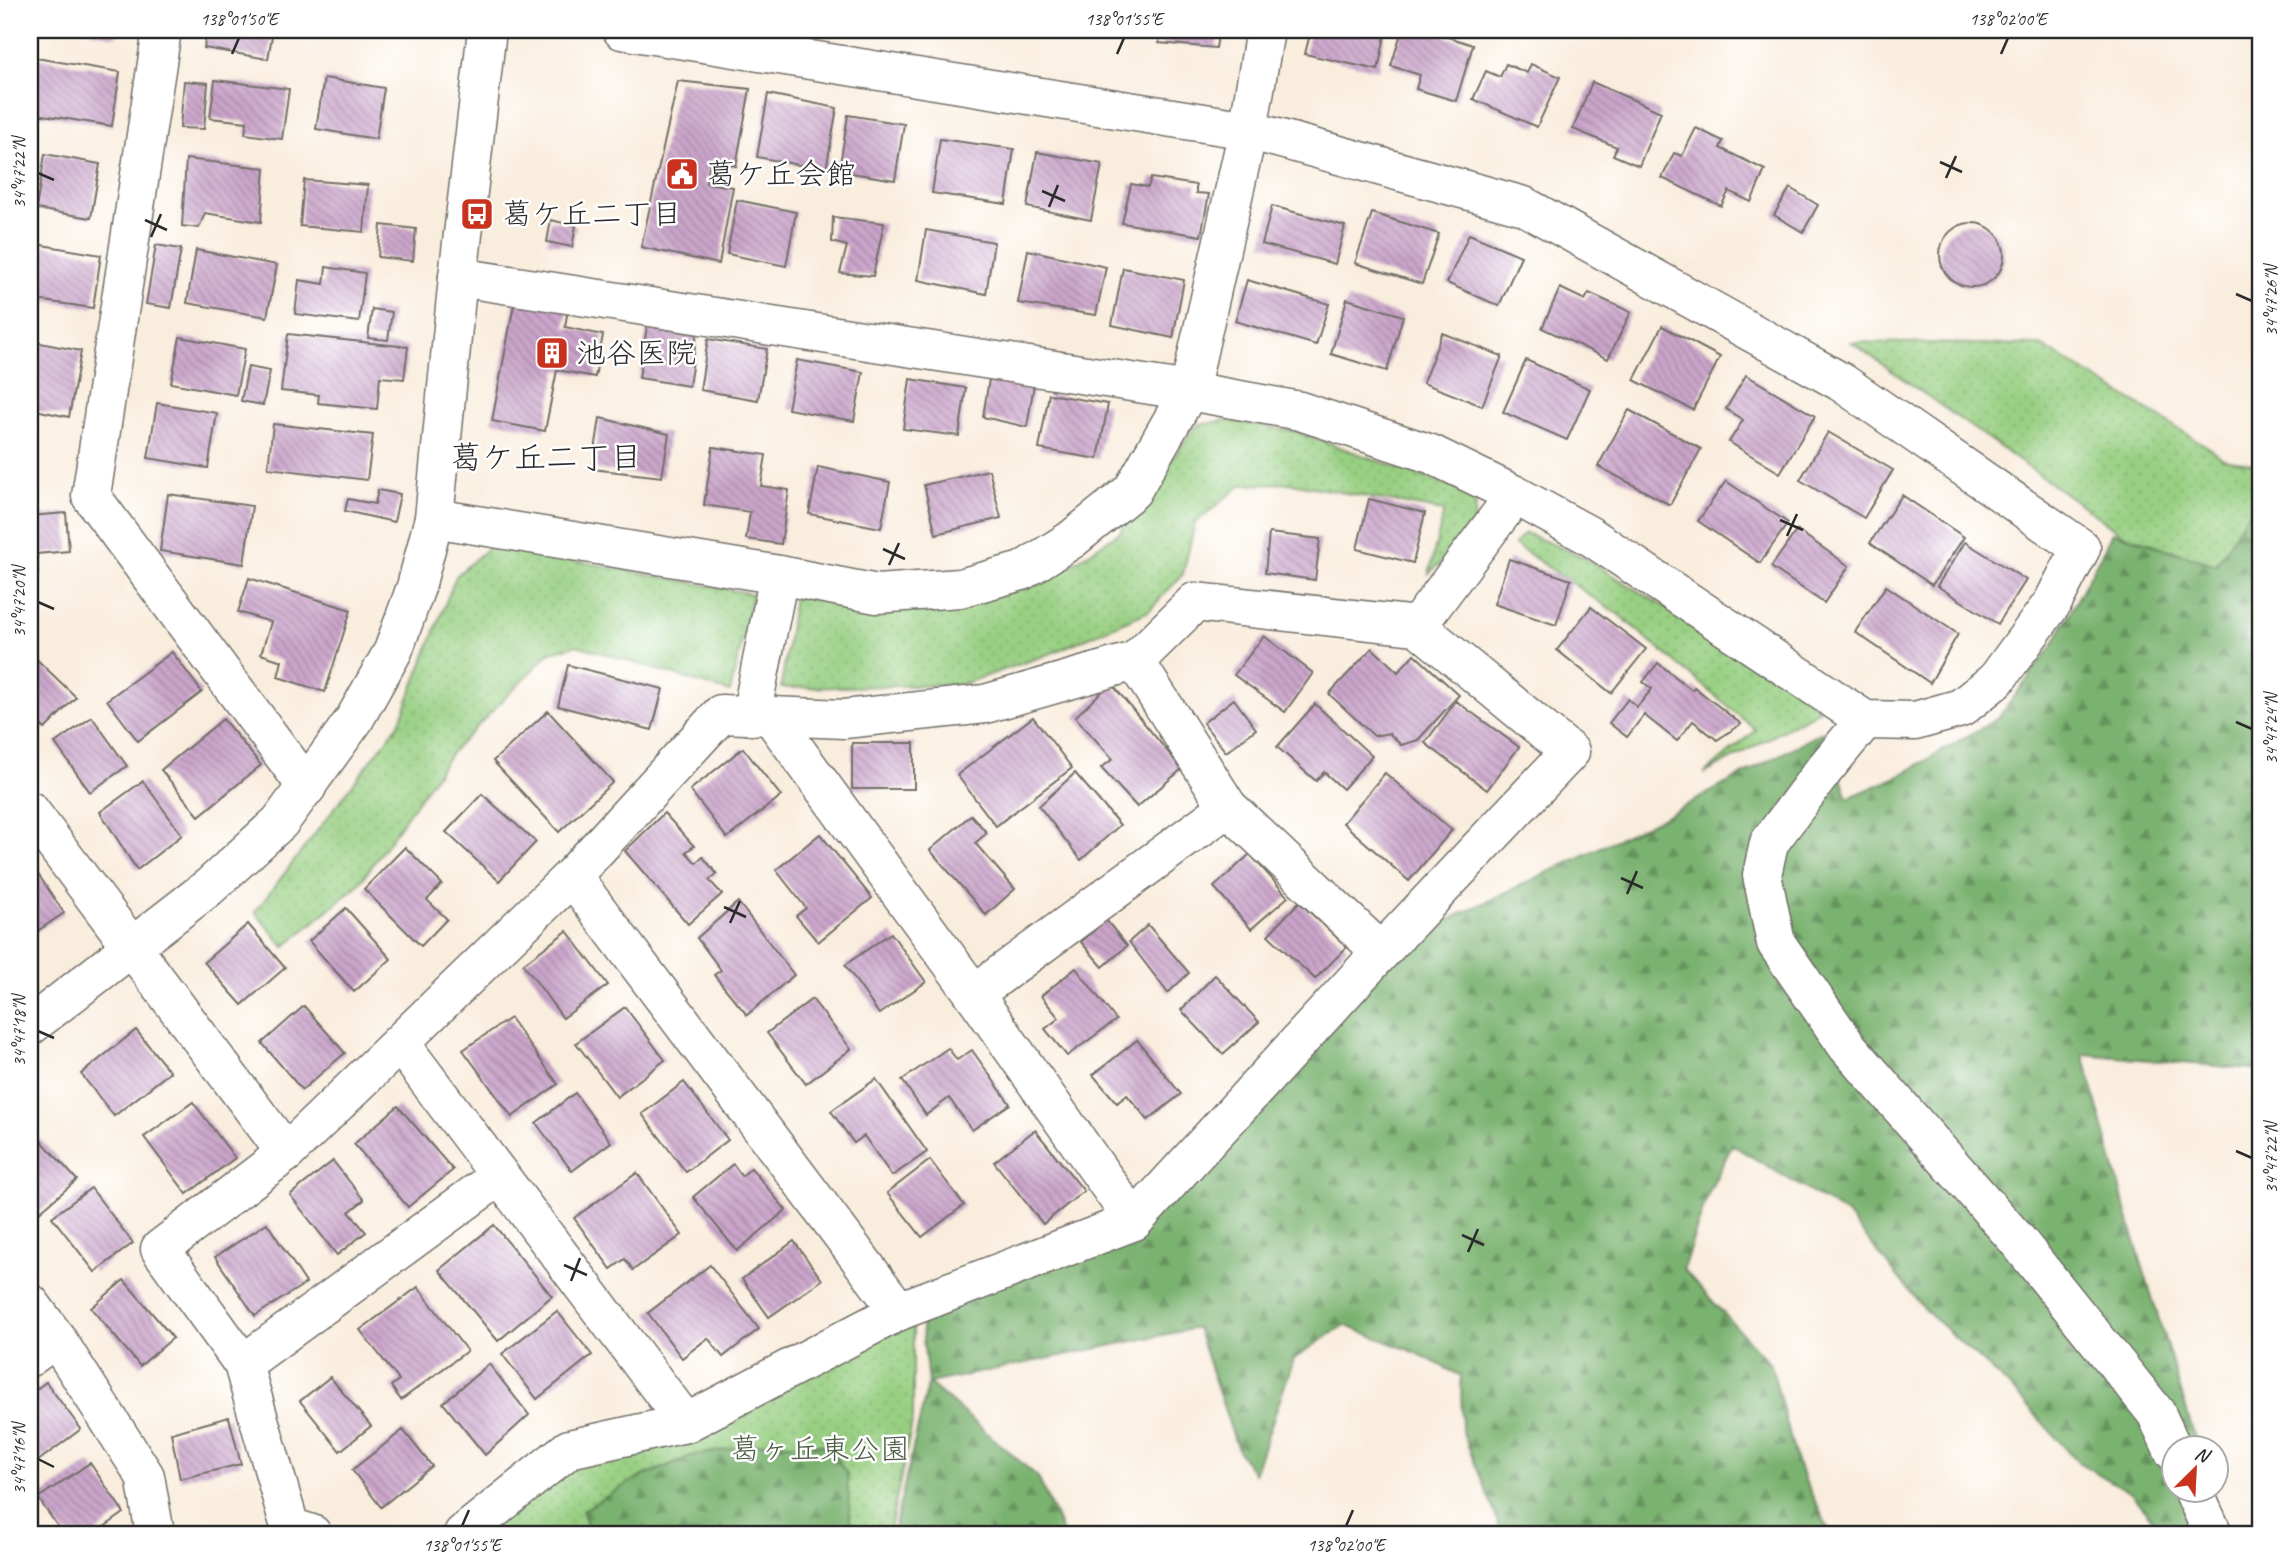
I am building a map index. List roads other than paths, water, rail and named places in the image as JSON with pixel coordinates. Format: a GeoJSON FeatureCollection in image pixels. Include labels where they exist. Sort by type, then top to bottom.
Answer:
{"type":"FeatureCollection","features":[{"type":"Feature","properties":{"kind":"street"},"geometry":{"type":"LineString","coordinates":[[162,30],[91,496],[307,787]]}},
{"type":"Feature","properties":{"kind":"street"},"geometry":{"type":"LineString","coordinates":[[30,1026],[209,887],[280,822],[355,720],[393,651],[416,587],[434,518],[458,277],[487,30]]}},
{"type":"Feature","properties":{"kind":"street"},"geometry":{"type":"LineString","coordinates":[[458,277],[1189,391],[1300,411],[1431,454],[1590,536],[1865,720],[1915,721],[1961,708],[1970,701],[1996,680],[2053,602],[2081,548],[1841,382],[1524,206],[1248,130],[622,30]]}},
{"type":"Feature","properties":{"kind":"street"},"geometry":{"type":"LineString","coordinates":[[434,518],[779,575],[877,594],[960,588],[1022,571],[1072,540],[1132,491],[1189,391],[1248,130],[1265,30]]}},
{"type":"Feature","properties":{"kind":"street"},"geometry":{"type":"LineString","coordinates":[[1417,626],[1515,495]]}},
{"type":"Feature","properties":{"kind":"street"},"geometry":{"type":"LineString","coordinates":[[779,575],[761,716],[974,994],[1134,1221]]}},
{"type":"Feature","properties":{"kind":"street"},"geometry":{"type":"LineString","coordinates":[[312,1534],[290,1527],[243,1364],[160,1248],[286,1153],[572,876],[721,714],[844,719],[985,704],[1135,661],[1195,602],[1417,626],[1570,752],[1381,952],[1134,1221],[899,1311],[686,1423],[569,1449],[463,1534]]}},
{"type":"Feature","properties":{"kind":"street"},"geometry":{"type":"LineString","coordinates":[[1135,661],[1228,807],[1381,952]]}},
{"type":"Feature","properties":{"kind":"street"},"geometry":{"type":"LineString","coordinates":[[1865,720],[1769,843],[1762,875],[1776,943],[1847,1045],[2017,1240],[2156,1413],[2166,1434]]}},
{"type":"Feature","properties":{"kind":"street"},"geometry":{"type":"LineString","coordinates":[[974,994],[1228,807]]}},
{"type":"Feature","properties":{"kind":"street"},"geometry":{"type":"LineString","coordinates":[[30,811],[286,1153]]}},
{"type":"Feature","properties":{"kind":"street"},"geometry":{"type":"LineString","coordinates":[[572,876],[899,1311]]}},
{"type":"Feature","properties":{"kind":"street"},"geometry":{"type":"LineString","coordinates":[[400,1043],[498,1177],[686,1423]]}},
{"type":"Feature","properties":{"kind":"street"},"geometry":{"type":"LineString","coordinates":[[243,1364],[498,1177]]}},
{"type":"Feature","properties":{"kind":"street"},"geometry":{"type":"LineString","coordinates":[[30,1303],[43,1348],[145,1476],[155,1534]]}},
{"type":"Feature","properties":{"kind":"street"},"geometry":{"type":"LineString","coordinates":[[2199,1504],[2213,1534]]}},
{"type":"Feature","properties":{"kind":"place","name":"葛ケ丘会館"},"geometry":{"type":"Point","coordinates":[682,174]}},
{"type":"Feature","properties":{"kind":"place","name":"葛ケ丘二丁目"},"geometry":{"type":"Point","coordinates":[477,214]}},
{"type":"Feature","properties":{"kind":"place","name":"池谷医院"},"geometry":{"type":"Point","coordinates":[552,353]}},
{"type":"Feature","properties":{"kind":"district","name":"葛ケ丘二丁目"},"geometry":{"type":"Point","coordinates":[546,457]}},
{"type":"Feature","properties":{"kind":"park label","name":"葛ヶ丘東公園"},"geometry":{"type":"Point","coordinates":[820,1449]}}]}
